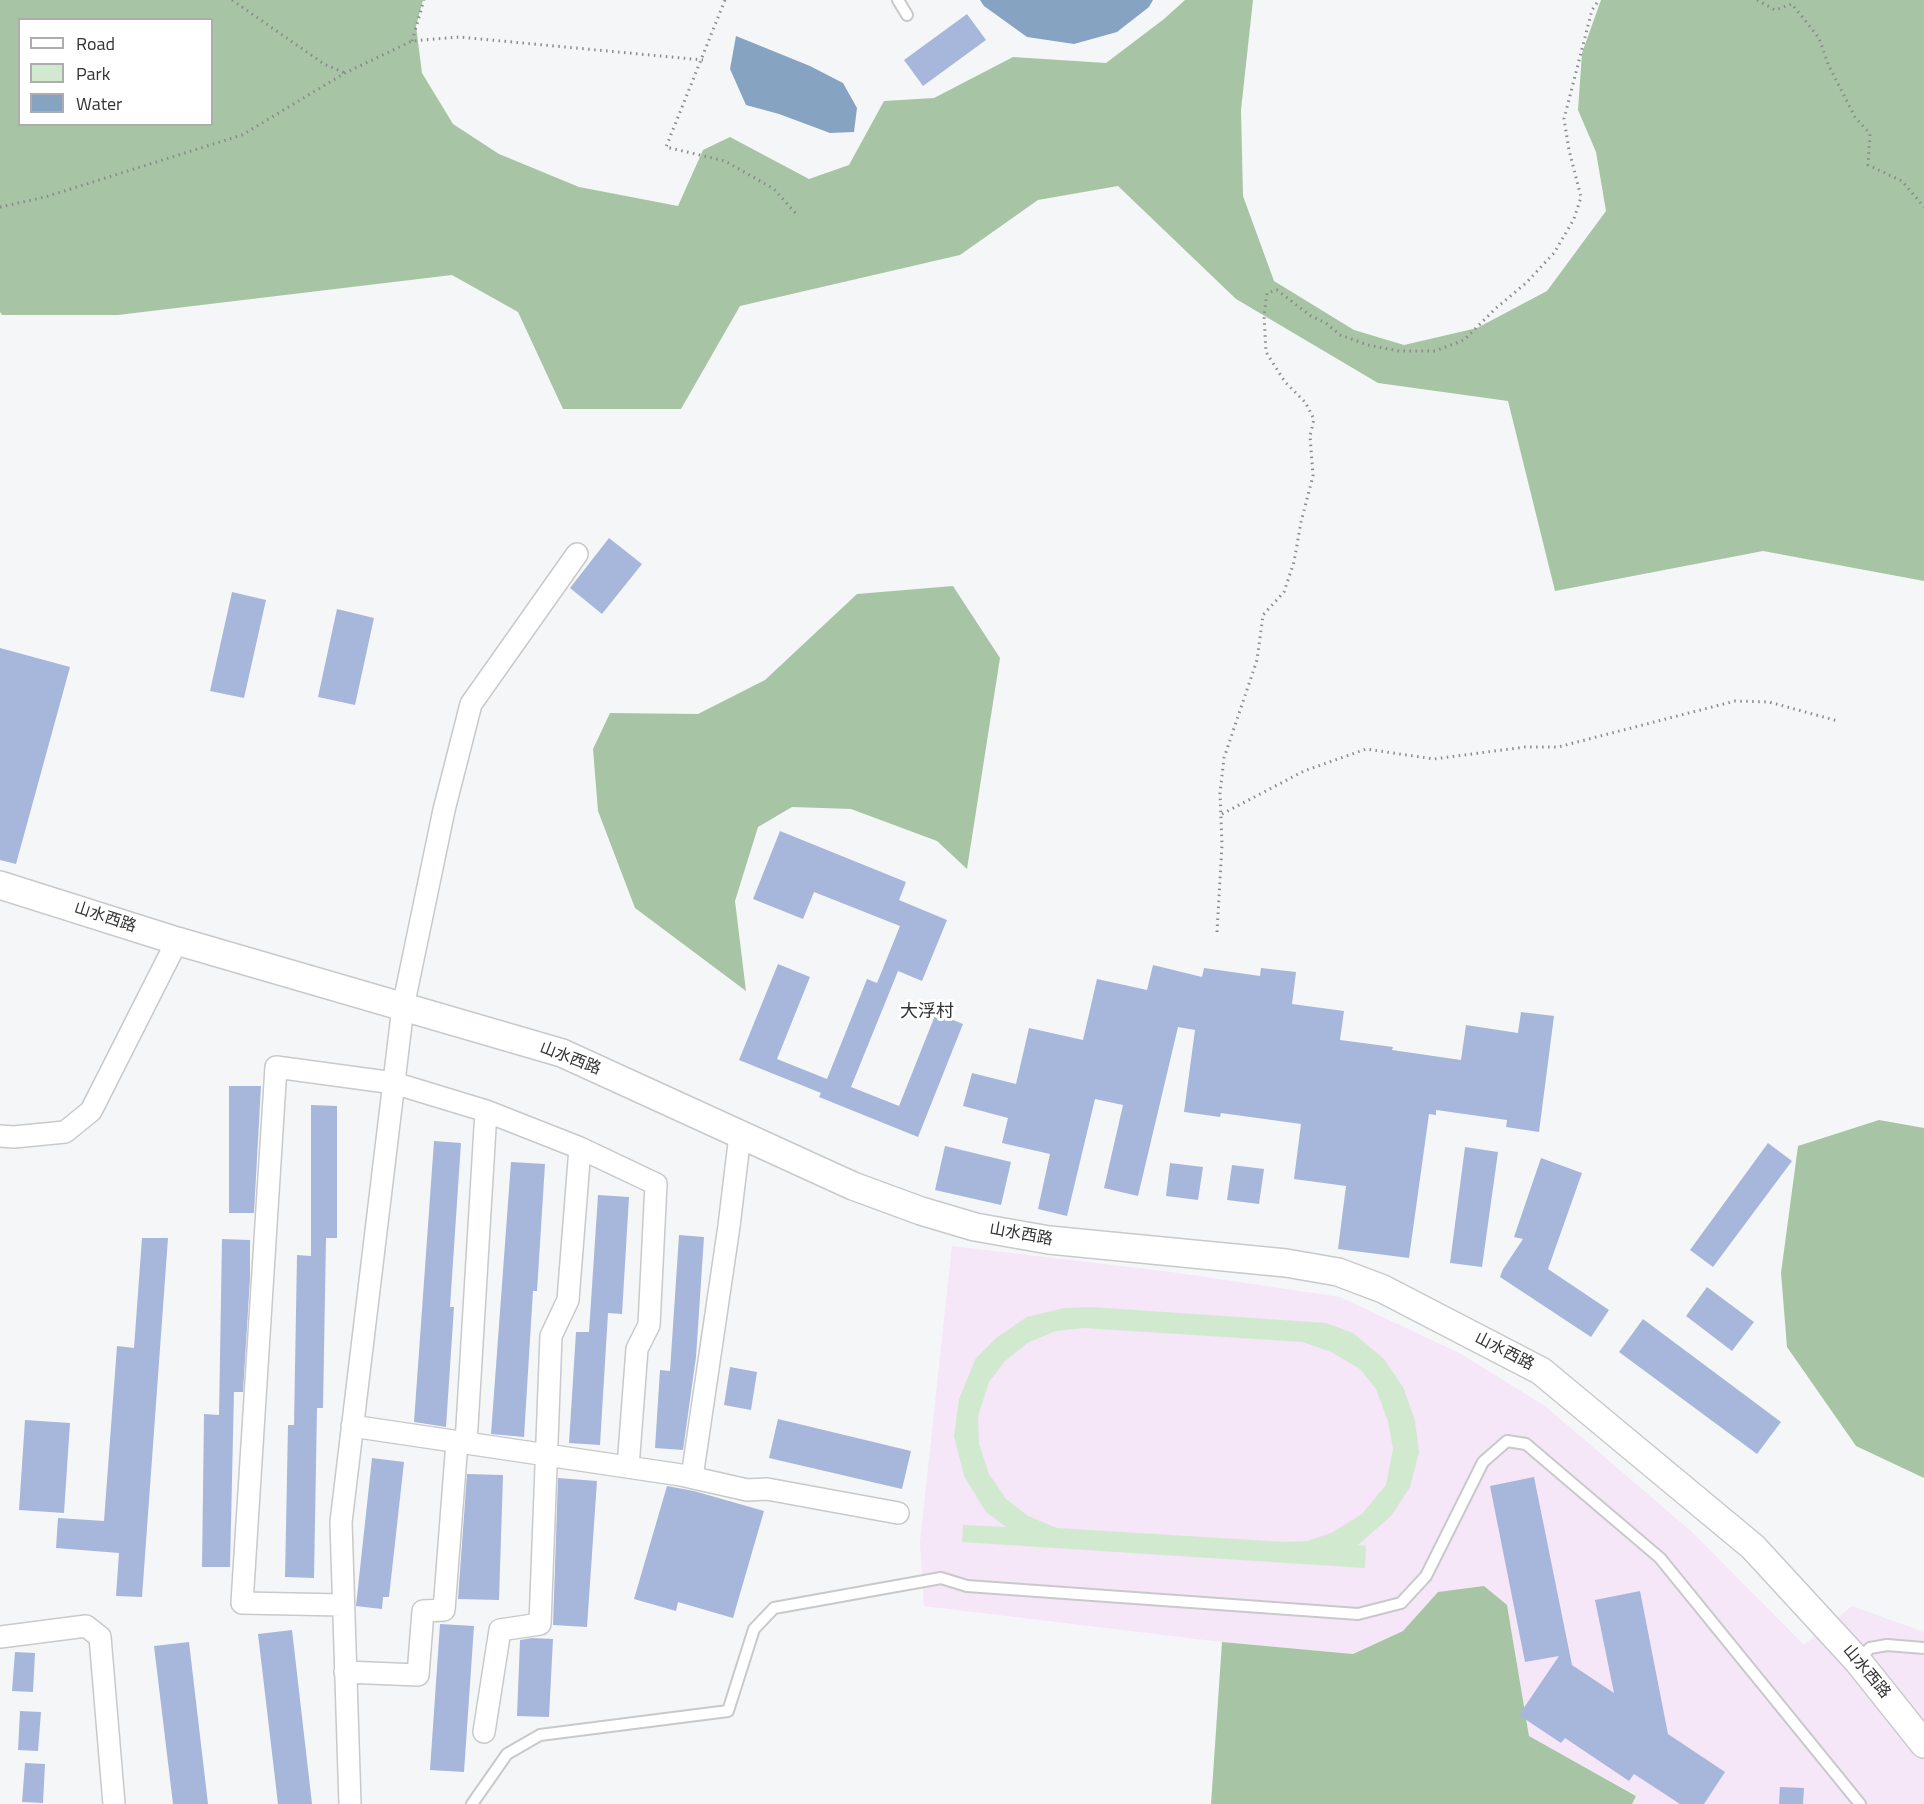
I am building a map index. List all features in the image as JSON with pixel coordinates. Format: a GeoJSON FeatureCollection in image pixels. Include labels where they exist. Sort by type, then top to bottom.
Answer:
{"type":"FeatureCollection","features":[{"type":"Feature","properties":{"kind":"street"},"geometry":{"type":"LineString","coordinates":[[350,1804],[340,1522],[403,1007],[444,810],[471,704],[577,554]]}},
{"type":"Feature","properties":{"kind":"street","name":"山水西路"},"geometry":{"type":"LineString","coordinates":[[0,885],[177,941],[562,1053],[852,1186],[921,1211],[975,1227],[1049,1240],[1286,1263],[1338,1272],[1383,1289],[1541,1371],[1753,1547],[1857,1660],[1924,1744]]}},
{"type":"Feature","properties":{"kind":"street"},"geometry":{"type":"LineString","coordinates":[[0,1136],[14,1137],[65,1132],[91,1111],[177,941]]}},
{"type":"Feature","properties":{"kind":"street"},"geometry":{"type":"LineString","coordinates":[[343,1605],[242,1603],[276,1067],[394,1083],[486,1111],[580,1148],[656,1184],[649,1325],[637,1349],[628,1467]]}},
{"type":"Feature","properties":{"kind":"street"},"geometry":{"type":"LineString","coordinates":[[345,1672],[418,1675],[423,1611],[444,1610],[461,1442],[486,1111]]}},
{"type":"Feature","properties":{"kind":"street"},"geometry":{"type":"LineString","coordinates":[[692,1477],[740,1135]]}},
{"type":"Feature","properties":{"kind":"street"},"geometry":{"type":"LineString","coordinates":[[484,1732],[500,1629],[540,1624],[551,1336],[568,1300],[580,1148]]}},
{"type":"Feature","properties":{"kind":"street"},"geometry":{"type":"LineString","coordinates":[[352,1426],[692,1477],[747,1491],[767,1489],[898,1513]]}},
{"type":"Feature","properties":{"kind":"street"},"geometry":{"type":"LineString","coordinates":[[0,1636],[86,1626],[100,1637],[114,1804]]}},
{"type":"Feature","properties":{"kind":"lane"},"geometry":{"type":"LineString","coordinates":[[898,0],[907,15]]}},
{"type":"Feature","properties":{"kind":"lane"},"geometry":{"type":"LineString","coordinates":[[472,1804],[507,1754],[540,1735],[728,1711],[754,1629],[774,1608],[941,1578],[967,1586],[1358,1614],[1401,1603],[1426,1576],[1483,1462],[1507,1441],[1526,1444],[1660,1558],[1860,1804]]}},
{"type":"Feature","properties":{"kind":"lane"},"geometry":{"type":"LineString","coordinates":[[1857,1660],[1870,1648],[1887,1645],[1924,1648]]}},
{"type":"Feature","properties":{"kind":"path"},"geometry":{"type":"LineString","coordinates":[[232,0],[324,64],[345,73]]}},
{"type":"Feature","properties":{"kind":"path"},"geometry":{"type":"LineString","coordinates":[[412,41],[424,0]]}},
{"type":"Feature","properties":{"kind":"path"},"geometry":{"type":"LineString","coordinates":[[725,0],[703,60],[666,147],[725,161],[774,189],[798,216]]}},
{"type":"Feature","properties":{"kind":"path"},"geometry":{"type":"LineString","coordinates":[[1217,932],[1222,846],[1220,793],[1224,758],[1257,660],[1263,615],[1284,592],[1294,562],[1313,476],[1310,436],[1314,419],[1305,402],[1285,382],[1266,352],[1264,316],[1267,293],[1277,290],[1340,335],[1368,345],[1399,351],[1435,351],[1464,340],[1495,309],[1526,283],[1554,253],[1574,219],[1581,197],[1564,119],[1592,10],[1599,0]]}},
{"type":"Feature","properties":{"kind":"path"},"geometry":{"type":"LineString","coordinates":[[1757,0],[1775,10],[1792,4],[1819,38],[1828,64],[1855,117],[1870,134],[1868,165],[1902,181],[1924,207]]}},
{"type":"Feature","properties":{"kind":"path"},"geometry":{"type":"LineString","coordinates":[[0,207],[45,197],[242,135],[345,73],[412,41],[459,37],[703,60]]}},
{"type":"Feature","properties":{"kind":"path"},"geometry":{"type":"LineString","coordinates":[[1221,814],[1304,771],[1366,749],[1434,759],[1525,747],[1558,747],[1735,701],[1769,702],[1838,721]]}},
{"type":"Feature","properties":{"kind":"shaded area"},"geometry":{"type":"Polygon","coordinates":[[[952,1246],[1171,1272],[1340,1297],[1461,1354],[1545,1406],[1692,1532],[1804,1645],[1852,1606],[1924,1632],[1924,1804],[1632,1804],[1636,1795],[1529,1736],[1507,1605],[1438,1592],[1404,1631],[1353,1654],[1222,1642],[924,1606],[920,1542],[952,1246]]]}},
{"type":"Feature","properties":{"kind":"green space"},"geometry":{"type":"Polygon","coordinates":[[[0,0],[423,0],[416,26],[422,73],[453,124],[499,154],[579,187],[678,206],[703,150],[730,137],[809,179],[849,165],[884,101],[934,98],[1013,57],[1106,63],[1185,0],[1253,0],[1241,110],[1243,196],[1274,281],[1354,330],[1404,345],[1477,328],[1547,291],[1606,211],[1596,152],[1578,110],[1582,53],[1601,0],[1924,0],[1924,581],[1763,551],[1555,591],[1508,401],[1378,383],[1236,299],[1118,186],[1038,200],[960,255],[740,306],[681,409],[563,409],[518,312],[452,275],[118,315],[2,315],[0,312],[0,0]]]}},
{"type":"Feature","properties":{"kind":"green space"},"geometry":{"type":"Polygon","coordinates":[[[953,586],[1000,658],[967,869],[937,841],[851,809],[792,807],[758,827],[735,901],[746,991],[635,908],[598,811],[593,749],[610,713],[698,714],[765,680],[857,594],[953,586]]]}},
{"type":"Feature","properties":{"kind":"green space"},"geometry":{"type":"Polygon","coordinates":[[[1879,1120],[1924,1128],[1924,1478],[1856,1446],[1787,1347],[1781,1273],[1798,1146],[1879,1120]]]}},
{"type":"Feature","properties":{"kind":"green space"},"geometry":{"type":"Polygon","coordinates":[[[1091,1307],[1326,1323],[1353,1333],[1384,1359],[1404,1389],[1415,1421],[1419,1452],[1410,1487],[1391,1516],[1358,1545],[1366,1546],[1365,1568],[962,1542],[963,1525],[1006,1527],[986,1512],[964,1476],[954,1436],[959,1399],[976,1358],[996,1338],[1027,1317],[1064,1308],[1091,1307]],[[1084,1328],[1056,1331],[1029,1342],[1005,1361],[989,1382],[978,1416],[979,1444],[989,1474],[1006,1499],[1028,1516],[1057,1528],[1285,1542],[1307,1541],[1331,1533],[1362,1514],[1386,1485],[1393,1449],[1388,1421],[1376,1389],[1360,1369],[1331,1352],[1303,1342],[1084,1328]]]}},
{"type":"Feature","properties":{"kind":"green space"},"geometry":{"type":"Polygon","coordinates":[[[1484,1586],[1507,1605],[1529,1736],[1636,1796],[1632,1804],[1211,1804],[1222,1642],[1353,1654],[1403,1631],[1438,1592],[1484,1586]]]}},
{"type":"Feature","properties":{"kind":"water"},"geometry":{"type":"Polygon","coordinates":[[[980,0],[1153,0],[1149,7],[1117,32],[1074,44],[1027,37],[984,6],[980,0]]]}},
{"type":"Feature","properties":{"kind":"water"},"geometry":{"type":"Polygon","coordinates":[[[736,36],[810,66],[843,83],[857,108],[854,132],[830,133],[779,114],[746,105],[730,69],[736,36]]]}},
{"type":"Feature","properties":{"kind":"building"},"geometry":{"type":"Polygon","coordinates":[[[967,14],[986,40],[923,86],[904,60],[967,14]]]}},
{"type":"Feature","properties":{"kind":"building"},"geometry":{"type":"Polygon","coordinates":[[[609,538],[642,564],[602,614],[570,588],[609,538]]]}},
{"type":"Feature","properties":{"kind":"building"},"geometry":{"type":"Polygon","coordinates":[[[232,592],[266,600],[244,698],[210,691],[232,592]]]}},
{"type":"Feature","properties":{"kind":"building"},"geometry":{"type":"Polygon","coordinates":[[[337,609],[374,618],[355,705],[318,697],[337,609]]]}},
{"type":"Feature","properties":{"kind":"building"},"geometry":{"type":"Polygon","coordinates":[[[0,648],[70,667],[16,864],[0,860],[0,648]]]}},
{"type":"Feature","properties":{"kind":"building"},"geometry":{"type":"Polygon","coordinates":[[[780,831],[906,882],[899,900],[947,920],[922,981],[898,971],[851,1087],[899,1106],[936,1013],[963,1024],[918,1137],[819,1097],[821,1093],[739,1060],[778,964],[810,977],[777,1059],[827,1079],[867,979],[877,983],[900,926],[814,892],[803,919],[753,899],[780,831]]]}},
{"type":"Feature","properties":{"kind":"building"},"geometry":{"type":"Polygon","coordinates":[[[1153,965],[1202,977],[1204,968],[1260,976],[1261,968],[1296,972],[1292,1004],[1344,1011],[1340,1040],[1461,1060],[1466,1025],[1518,1033],[1521,1012],[1554,1016],[1539,1132],[1506,1127],[1507,1120],[1436,1110],[1436,1115],[1429,1114],[1409,1258],[1338,1249],[1346,1186],[1294,1179],[1301,1124],[1221,1113],[1220,1117],[1184,1112],[1195,1030],[1178,1027],[1138,1196],[1104,1188],[1123,1105],[1095,1099],[1067,1216],[1038,1209],[1050,1154],[1002,1143],[1008,1118],[963,1106],[972,1073],[1016,1084],[1029,1028],[1083,1040],[1097,979],[1147,990],[1153,965]]]}},
{"type":"Feature","properties":{"kind":"building"},"geometry":{"type":"Polygon","coordinates":[[[229,1086],[261,1086],[254,1213],[229,1213],[229,1086]]]}},
{"type":"Feature","properties":{"kind":"building"},"geometry":{"type":"Polygon","coordinates":[[[311,1105],[337,1106],[337,1238],[326,1238],[323,1408],[317,1408],[314,1578],[285,1577],[288,1425],[294,1425],[297,1255],[311,1256],[311,1105]]]}},
{"type":"Feature","properties":{"kind":"building"},"geometry":{"type":"Polygon","coordinates":[[[434,1141],[461,1143],[450,1307],[454,1307],[446,1427],[414,1422],[434,1141]]]}},
{"type":"Feature","properties":{"kind":"building"},"geometry":{"type":"Polygon","coordinates":[[[1768,1143],[1792,1161],[1713,1267],[1690,1250],[1768,1143]]]}},
{"type":"Feature","properties":{"kind":"building"},"geometry":{"type":"Polygon","coordinates":[[[945,1146],[1011,1162],[1001,1205],[935,1190],[945,1146]]]}},
{"type":"Feature","properties":{"kind":"building"},"geometry":{"type":"Polygon","coordinates":[[[1465,1147],[1498,1152],[1482,1267],[1450,1263],[1465,1147]]]}},
{"type":"Feature","properties":{"kind":"building"},"geometry":{"type":"Polygon","coordinates":[[[1541,1158],[1582,1173],[1548,1269],[1609,1310],[1591,1337],[1500,1277],[1523,1239],[1514,1237],[1541,1158]]]}},
{"type":"Feature","properties":{"kind":"building"},"geometry":{"type":"Polygon","coordinates":[[[511,1162],[545,1164],[537,1291],[533,1291],[524,1437],[491,1434],[511,1162]]]}},
{"type":"Feature","properties":{"kind":"building"},"geometry":{"type":"Polygon","coordinates":[[[1170,1163],[1203,1167],[1198,1200],[1166,1196],[1170,1163]]]}},
{"type":"Feature","properties":{"kind":"building"},"geometry":{"type":"Polygon","coordinates":[[[1232,1165],[1264,1169],[1259,1204],[1227,1200],[1232,1165]]]}},
{"type":"Feature","properties":{"kind":"building"},"geometry":{"type":"Polygon","coordinates":[[[598,1195],[629,1197],[622,1314],[608,1313],[600,1445],[569,1443],[576,1332],[589,1332],[598,1195]]]}},
{"type":"Feature","properties":{"kind":"building"},"geometry":{"type":"Polygon","coordinates":[[[679,1235],[704,1237],[696,1357],[683,1450],[655,1448],[660,1370],[670,1371],[679,1235]]]}},
{"type":"Feature","properties":{"kind":"building"},"geometry":{"type":"Polygon","coordinates":[[[142,1238],[168,1238],[142,1597],[116,1596],[119,1553],[56,1548],[58,1518],[104,1521],[117,1346],[134,1348],[142,1238]]]}},
{"type":"Feature","properties":{"kind":"building"},"geometry":{"type":"Polygon","coordinates":[[[222,1239],[250,1240],[250,1278],[243,1392],[234,1392],[230,1567],[202,1567],[204,1414],[219,1415],[222,1239]]]}},
{"type":"Feature","properties":{"kind":"building"},"geometry":{"type":"Polygon","coordinates":[[[1707,1287],[1754,1322],[1732,1351],[1686,1316],[1707,1287]]]}},
{"type":"Feature","properties":{"kind":"building"},"geometry":{"type":"Polygon","coordinates":[[[1643,1319],[1781,1422],[1757,1454],[1619,1352],[1643,1319]]]}},
{"type":"Feature","properties":{"kind":"building"},"geometry":{"type":"Polygon","coordinates":[[[730,1367],[757,1372],[751,1410],[724,1405],[730,1367]]]}},
{"type":"Feature","properties":{"kind":"building"},"geometry":{"type":"Polygon","coordinates":[[[778,1419],[911,1451],[902,1489],[769,1458],[778,1419]]]}},
{"type":"Feature","properties":{"kind":"building"},"geometry":{"type":"Polygon","coordinates":[[[25,1420],[70,1423],[64,1513],[19,1510],[25,1420]]]}},
{"type":"Feature","properties":{"kind":"building"},"geometry":{"type":"Polygon","coordinates":[[[372,1458],[404,1462],[389,1597],[383,1597],[382,1609],[356,1606],[372,1458]]]}},
{"type":"Feature","properties":{"kind":"building"},"geometry":{"type":"Polygon","coordinates":[[[467,1474],[503,1475],[499,1600],[458,1599],[467,1474]]]}},
{"type":"Feature","properties":{"kind":"building"},"geometry":{"type":"Polygon","coordinates":[[[1534,1477],[1572,1665],[1614,1693],[1595,1600],[1640,1591],[1668,1734],[1725,1772],[1704,1804],[1680,1804],[1634,1774],[1629,1781],[1565,1738],[1561,1743],[1519,1715],[1559,1656],[1525,1662],[1490,1486],[1534,1477]]]}},
{"type":"Feature","properties":{"kind":"building"},"geometry":{"type":"Polygon","coordinates":[[[558,1478],[597,1481],[587,1627],[553,1625],[558,1478]]]}},
{"type":"Feature","properties":{"kind":"building"},"geometry":{"type":"Polygon","coordinates":[[[667,1486],[694,1491],[764,1511],[733,1618],[678,1602],[676,1611],[634,1599],[667,1486]]]}},
{"type":"Feature","properties":{"kind":"building"},"geometry":{"type":"Polygon","coordinates":[[[440,1624],[474,1626],[464,1772],[430,1770],[440,1624]]]}},
{"type":"Feature","properties":{"kind":"building"},"geometry":{"type":"Polygon","coordinates":[[[292,1630],[312,1804],[278,1804],[258,1634],[292,1630]]]}},
{"type":"Feature","properties":{"kind":"building"},"geometry":{"type":"Polygon","coordinates":[[[553,1639],[549,1717],[517,1716],[520,1640],[553,1639]]]}},
{"type":"Feature","properties":{"kind":"building"},"geometry":{"type":"Polygon","coordinates":[[[189,1642],[208,1804],[173,1804],[154,1646],[189,1642]]]}},
{"type":"Feature","properties":{"kind":"building"},"geometry":{"type":"Polygon","coordinates":[[[15,1652],[35,1653],[33,1692],[12,1691],[15,1652]]]}},
{"type":"Feature","properties":{"kind":"building"},"geometry":{"type":"Polygon","coordinates":[[[20,1711],[41,1712],[38,1751],[18,1750],[20,1711]]]}},
{"type":"Feature","properties":{"kind":"building"},"geometry":{"type":"Polygon","coordinates":[[[25,1763],[45,1764],[43,1803],[22,1802],[25,1763]]]}},
{"type":"Feature","properties":{"kind":"building"},"geometry":{"type":"Polygon","coordinates":[[[1780,1787],[1804,1788],[1803,1804],[1779,1804],[1780,1787]]]}},
{"type":"Feature","properties":{"kind":"district","name":"大浮村"},"geometry":{"type":"Point","coordinates":[927,1013]}}]}
